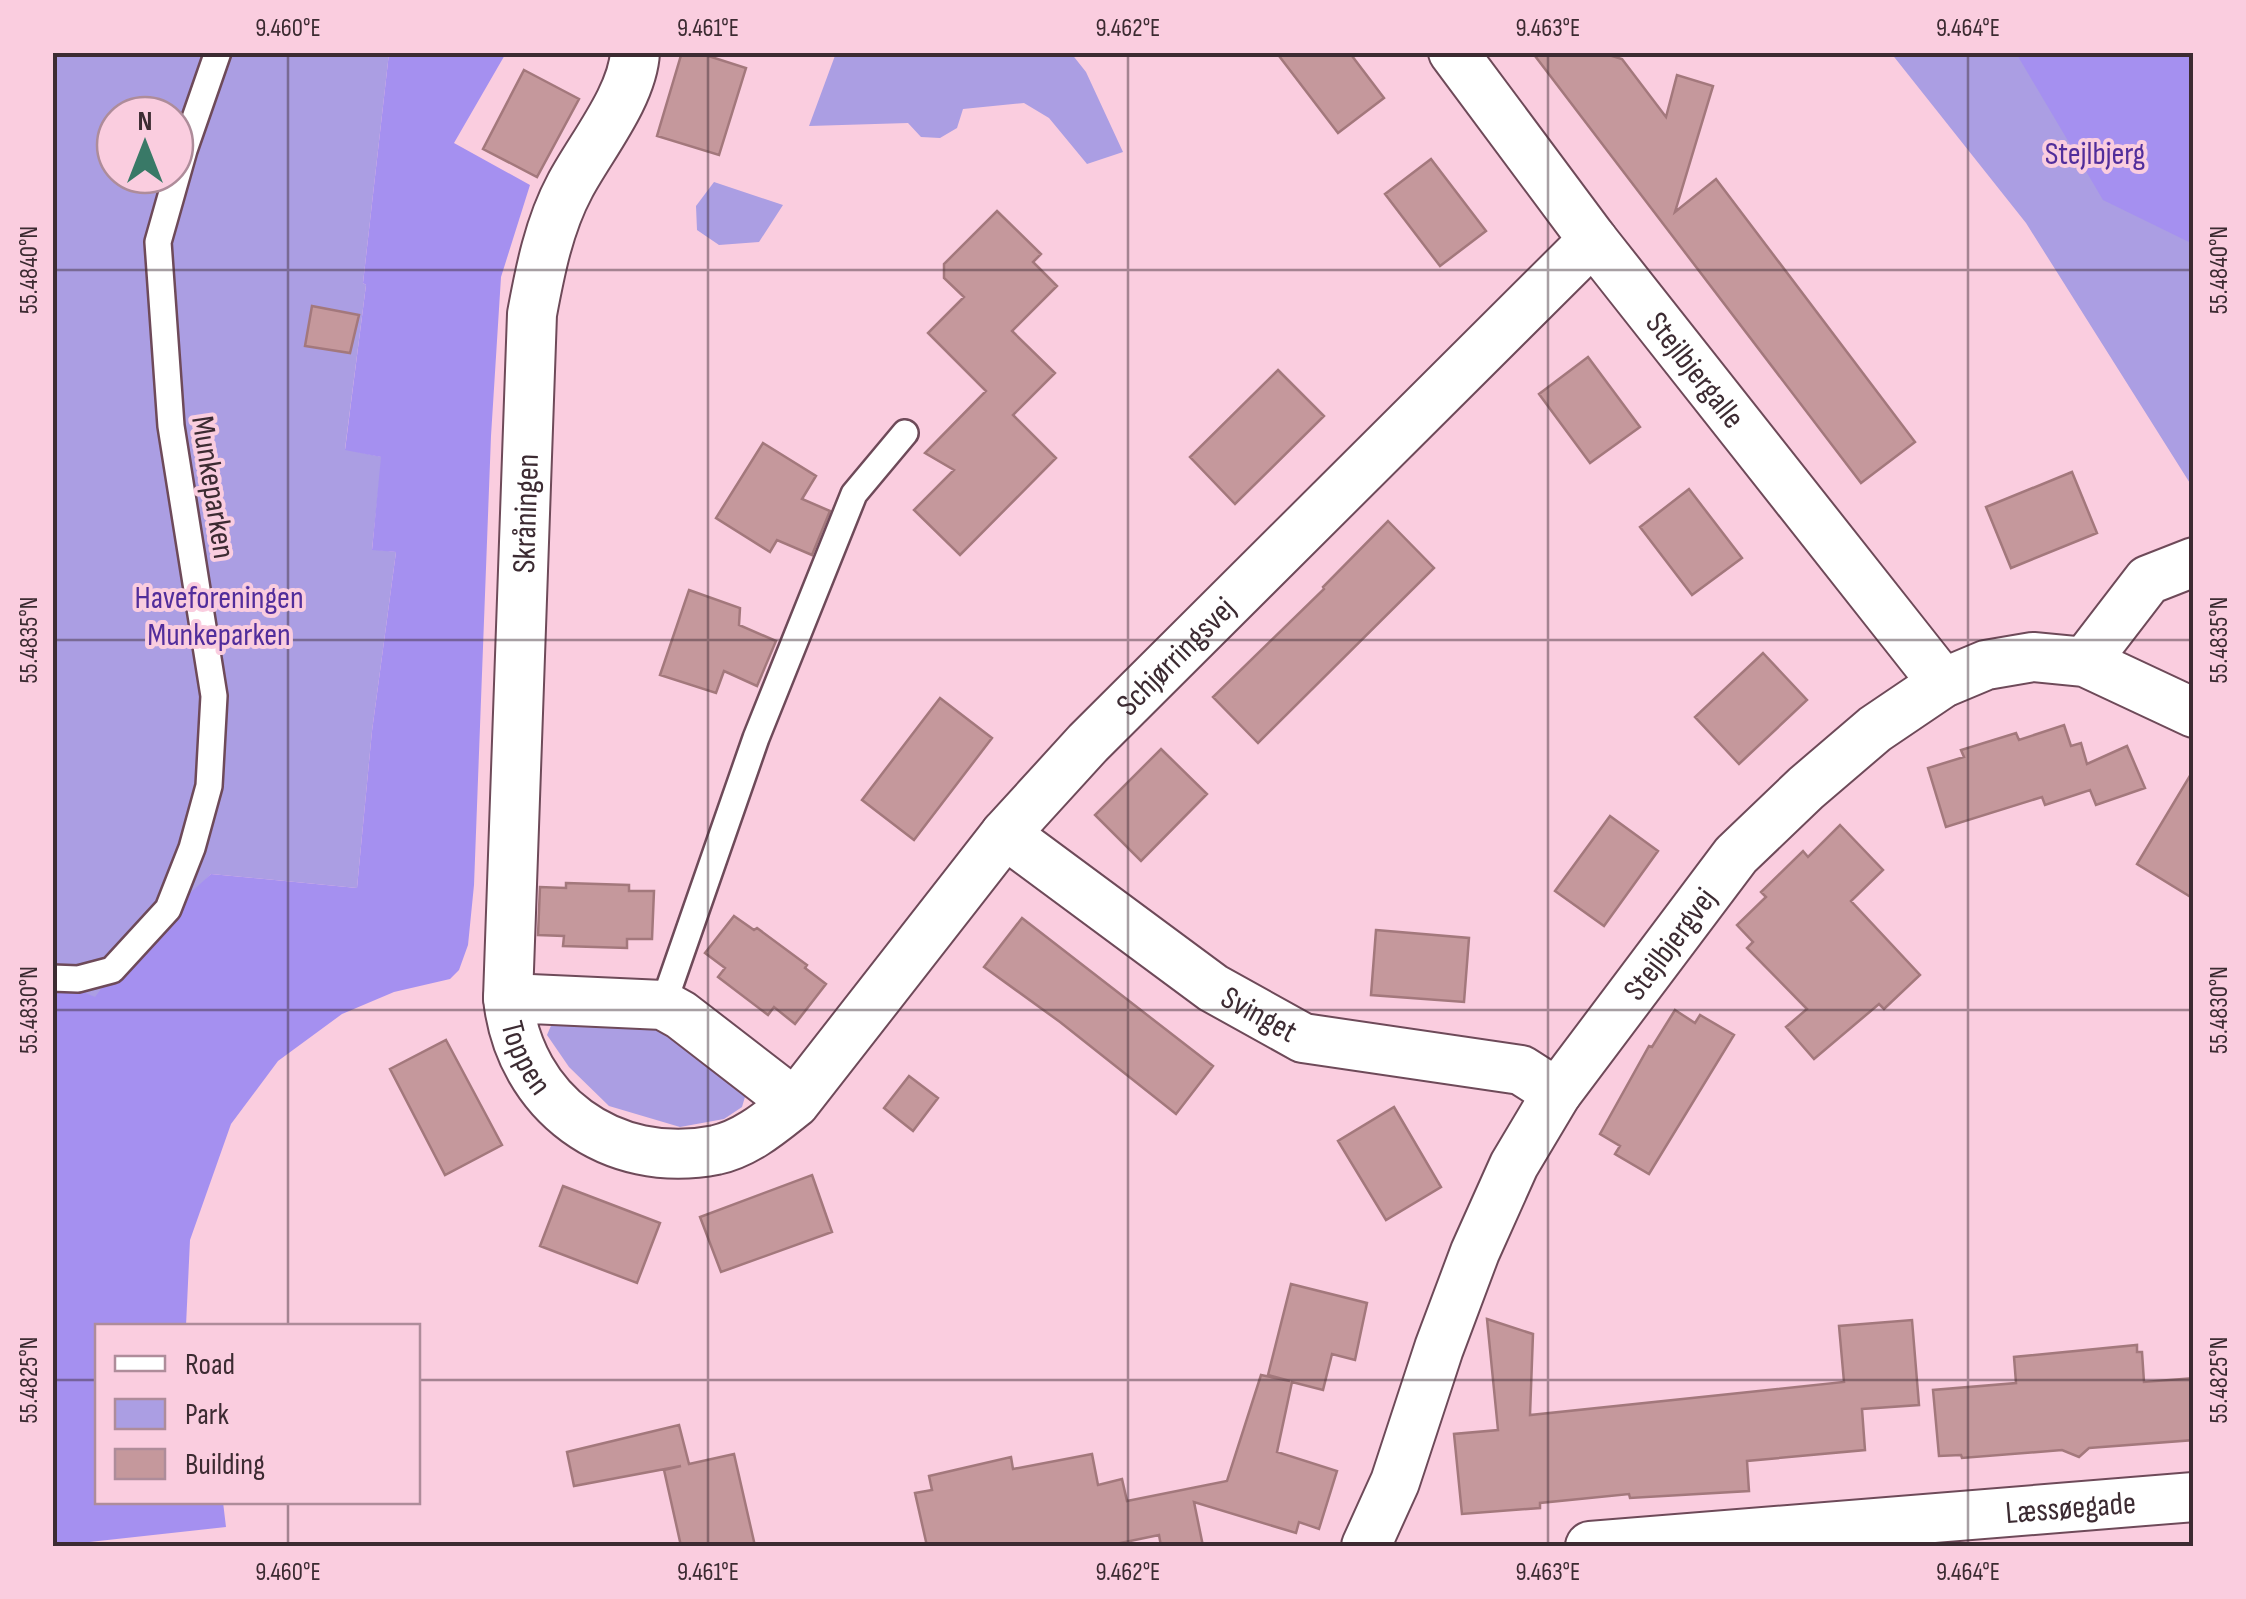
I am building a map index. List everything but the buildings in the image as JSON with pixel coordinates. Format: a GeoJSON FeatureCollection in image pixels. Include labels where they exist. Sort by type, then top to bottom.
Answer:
{"type":"FeatureCollection","features":[{"type":"Feature","properties":{"kind":"street","name":"Skråningen"},"geometry":{"type":"LineString","coordinates":[[508,998],[532,314],[541,263],[568,190],[612,114],[634,64],[635,52]]}},
{"type":"Feature","properties":{"kind":"street","name":"Stejlbjergalle"},"geometry":{"type":"LineString","coordinates":[[1453,52],[1593,240],[1942,684]]}},
{"type":"Feature","properties":{"kind":"street","name":"Schjørringsvej"},"geometry":{"type":"LineString","coordinates":[[795,1103],[1004,834],[1088,743],[1593,240]]}},
{"type":"Feature","properties":{"kind":"street"},"geometry":{"type":"LineString","coordinates":[[2084,662],[2148,580],[2194,562]]}},
{"type":"Feature","properties":{"kind":"street","name":"Stejlbjergvej"},"geometry":{"type":"LineString","coordinates":[[1382,1542],[1395,1482],[1439,1348],[1475,1252],[1514,1165],[1556,1093],[1736,855],[1875,729],[1942,684],[1986,665],[2033,657],[2084,662],[2194,713]]}},
{"type":"Feature","properties":{"kind":"street","name":"Svinget"},"geometry":{"type":"LineString","coordinates":[[1004,834],[1213,988],[1303,1038],[1521,1070],[1556,1093]]}},
{"type":"Feature","properties":{"kind":"street","name":"Toppen"},"geometry":{"type":"LineString","coordinates":[[663,1005],[508,998],[510,1026],[523,1061],[560,1112],[602,1136],[631,1146],[676,1153],[718,1150],[756,1134],[795,1103]]}},
{"type":"Feature","properties":{"kind":"street"},"geometry":{"type":"LineString","coordinates":[[663,1005],[795,1103]]}},
{"type":"Feature","properties":{"kind":"street","name":"Læssøegade"},"geometry":{"type":"LineString","coordinates":[[1590,1546],[2194,1497]]}},
{"type":"Feature","properties":{"kind":"lane","name":"Munkeparken"},"geometry":{"type":"LineString","coordinates":[[52,978],[78,978],[112,970],[168,909],[192,848],[209,786],[214,696],[171,426],[158,242],[218,52]]}},
{"type":"Feature","properties":{"kind":"lane"},"geometry":{"type":"LineString","coordinates":[[663,1005],[756,738],[854,494],[904,434]]}},
{"type":"Feature","properties":{"kind":"green space","name":"Haveforeningen Munkeparken"},"geometry":{"type":"Polygon","coordinates":[[[52,53],[389,53],[345,449],[382,457],[372,549],[396,552],[372,731],[357,888],[211,874],[95,998],[67,985],[52,972],[52,53]]]}},
{"type":"Feature","properties":{"kind":"green space"},"geometry":{"type":"Polygon","coordinates":[[[389,53],[506,53],[454,143],[530,185],[501,277],[474,885],[468,945],[459,970],[450,979],[394,992],[342,1014],[278,1061],[231,1124],[190,1240],[186,1324],[95,1324],[95,1504],[223,1504],[226,1527],[53,1546],[52,972],[67,985],[95,997],[136,942],[211,874],[357,888],[372,731],[396,552],[372,550],[381,457],[345,450],[366,285],[363,283],[389,53]]]}},
{"type":"Feature","properties":{"kind":"green space"},"geometry":{"type":"Polygon","coordinates":[[[836,53],[1071,53],[1086,72],[1123,152],[1087,164],[1049,118],[1024,103],[963,109],[957,128],[940,138],[921,137],[908,123],[809,126],[836,53]]]}},
{"type":"Feature","properties":{"kind":"green space","name":"Stejlbjerg"},"geometry":{"type":"Polygon","coordinates":[[[1891,53],[2193,53],[2193,488],[2026,223],[1891,53]]]}},
{"type":"Feature","properties":{"kind":"green space"},"geometry":{"type":"Polygon","coordinates":[[[2016,53],[2193,53],[2193,244],[2103,200],[2016,53]]]}},
{"type":"Feature","properties":{"kind":"green space"},"geometry":{"type":"Polygon","coordinates":[[[714,182],[783,205],[759,242],[719,245],[697,230],[696,206],[714,182]]]}},
{"type":"Feature","properties":{"kind":"green space"},"geometry":{"type":"Polygon","coordinates":[[[553,1021],[668,1029],[747,1090],[742,1107],[724,1119],[680,1127],[609,1106],[569,1067],[547,1035],[553,1021]]]}}]}
